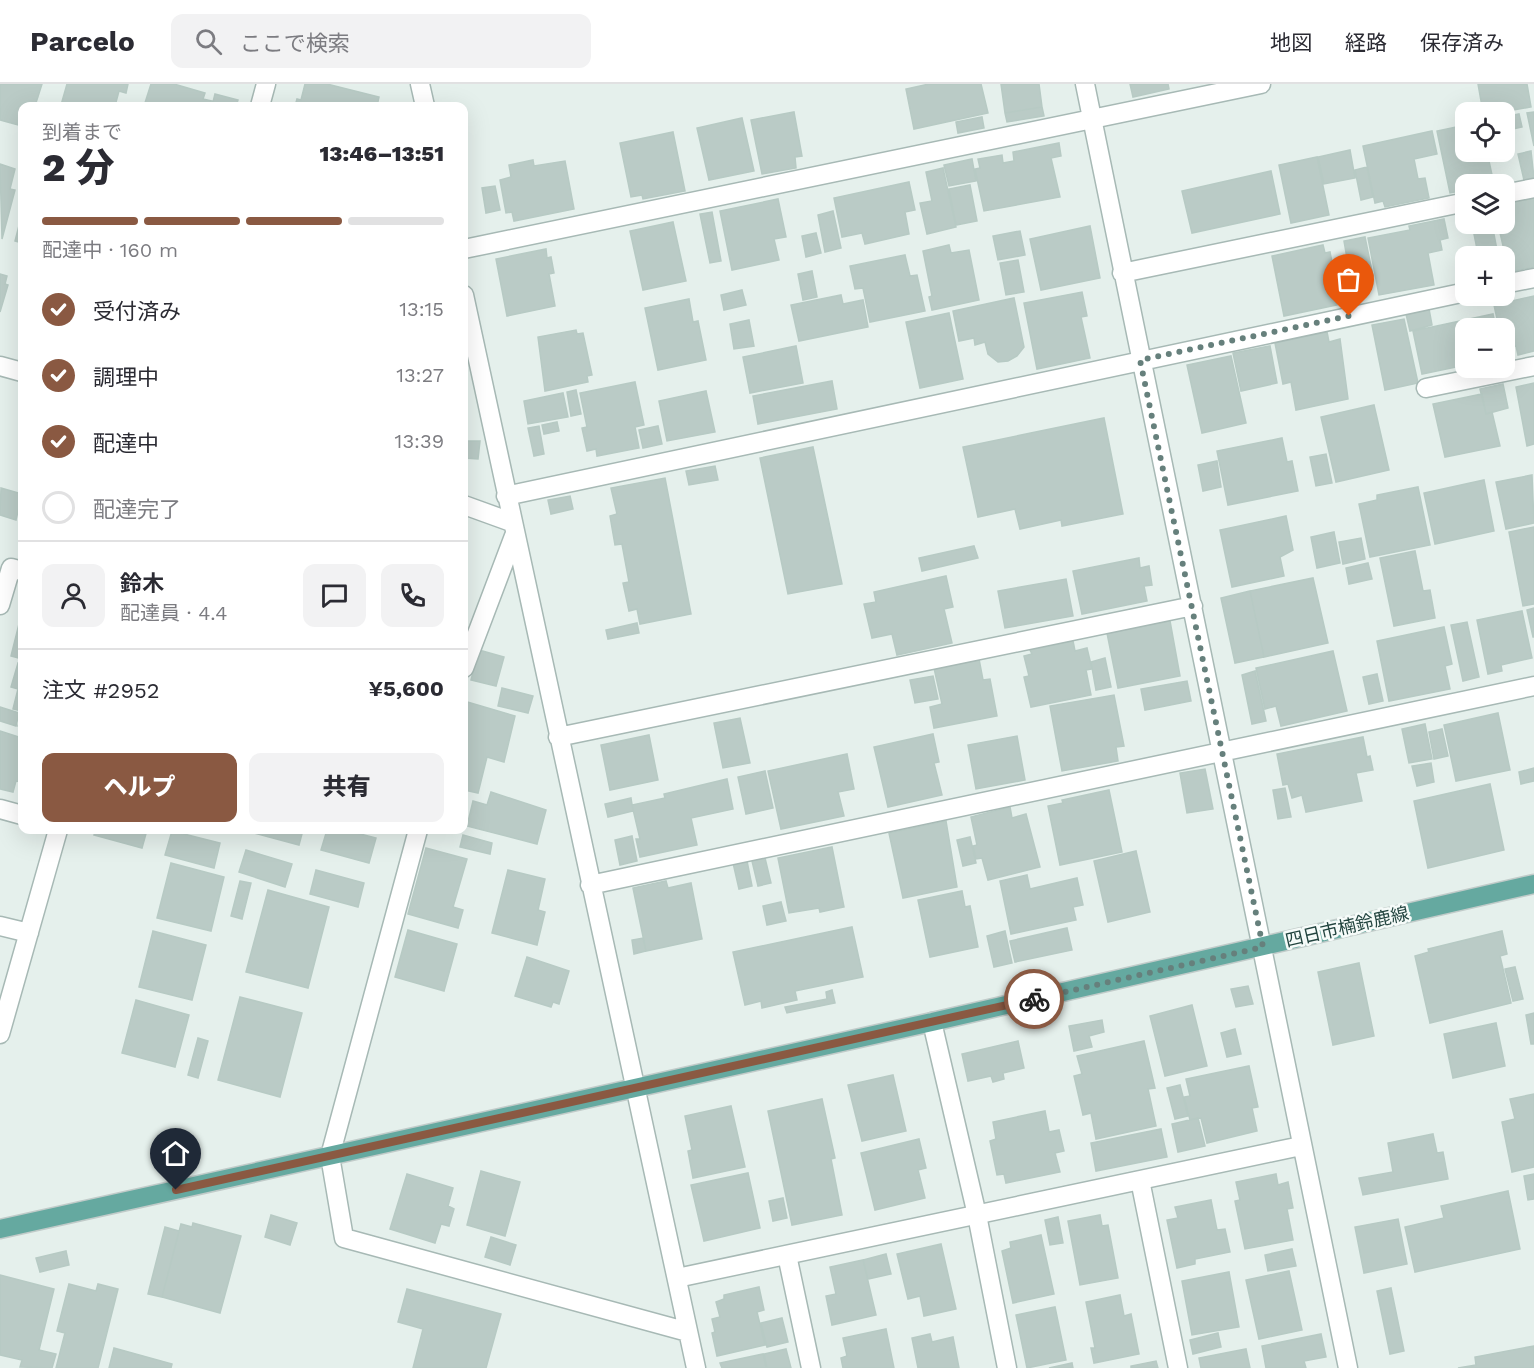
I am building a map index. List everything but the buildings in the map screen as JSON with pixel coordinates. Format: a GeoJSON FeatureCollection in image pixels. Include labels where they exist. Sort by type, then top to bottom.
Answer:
{"type":"FeatureCollection","features":[{"type":"Feature","properties":{"kind":"main road","name":"四日市楠鈴鹿線"},"geometry":{"type":"LineString","coordinates":[[0,1229],[634,1087],[932,1023],[1534,884]]}},
{"type":"Feature","properties":{"kind":"street"},"geometry":{"type":"LineString","coordinates":[[261,102],[266,84]]}},
{"type":"Feature","properties":{"kind":"street"},"geometry":{"type":"LineString","coordinates":[[420,84],[424,102]]}},
{"type":"Feature","properties":{"kind":"street"},"geometry":{"type":"LineString","coordinates":[[1085,84],[1140,360],[1224,752],[1301,1146],[1348,1368]]}},
{"type":"Feature","properties":{"kind":"street"},"geometry":{"type":"LineString","coordinates":[[468,248],[1262,84]]}},
{"type":"Feature","properties":{"kind":"street"},"geometry":{"type":"LineString","coordinates":[[1515,192],[1534,188]]}},
{"type":"Feature","properties":{"kind":"street"},"geometry":{"type":"LineString","coordinates":[[1122,273],[1455,204]]}},
{"type":"Feature","properties":{"kind":"street"},"geometry":{"type":"LineString","coordinates":[[1515,282],[1534,278]]}},
{"type":"Feature","properties":{"kind":"street"},"geometry":{"type":"LineString","coordinates":[[506,496],[1455,294]]}},
{"type":"Feature","properties":{"kind":"street"},"geometry":{"type":"LineString","coordinates":[[468,315],[696,1368]]}},
{"type":"Feature","properties":{"kind":"street"},"geometry":{"type":"LineString","coordinates":[[0,366],[18,371]]}},
{"type":"Feature","properties":{"kind":"street"},"geometry":{"type":"LineString","coordinates":[[1426,388],[1534,366]]}},
{"type":"Feature","properties":{"kind":"street"},"geometry":{"type":"LineString","coordinates":[[468,508],[513,529]]}},
{"type":"Feature","properties":{"kind":"street"},"geometry":{"type":"LineString","coordinates":[[468,657],[513,529]]}},
{"type":"Feature","properties":{"kind":"street"},"geometry":{"type":"LineString","coordinates":[[0,605],[11,568],[18,570]]}},
{"type":"Feature","properties":{"kind":"street"},"geometry":{"type":"LineString","coordinates":[[558,738],[1193,606]]}},
{"type":"Feature","properties":{"kind":"street"},"geometry":{"type":"LineString","coordinates":[[590,885],[1534,686]]}},
{"type":"Feature","properties":{"kind":"street"},"geometry":{"type":"LineString","coordinates":[[0,809],[18,814]]}},
{"type":"Feature","properties":{"kind":"street"},"geometry":{"type":"LineString","coordinates":[[0,1034],[57,834]]}},
{"type":"Feature","properties":{"kind":"street"},"geometry":{"type":"LineString","coordinates":[[417,834],[330,1156],[344,1239],[688,1332]]}},
{"type":"Feature","properties":{"kind":"street"},"geometry":{"type":"LineString","coordinates":[[0,926],[29,933]]}},
{"type":"Feature","properties":{"kind":"street"},"geometry":{"type":"LineString","coordinates":[[932,1023],[977,1215],[1007,1368]]}},
{"type":"Feature","properties":{"kind":"street"},"geometry":{"type":"LineString","coordinates":[[677,1278],[1301,1146]]}},
{"type":"Feature","properties":{"kind":"street"},"geometry":{"type":"LineString","coordinates":[[1140,1180],[1178,1368]]}},
{"type":"Feature","properties":{"kind":"street"},"geometry":{"type":"LineString","coordinates":[[787,1255],[812,1368]]}},
{"type":"Feature","properties":{"kind":"way so far"},"geometry":{"type":"LineString","coordinates":[[1034,999],[1263,947],[1224,752],[1140,360],[1349,316]]}},
{"type":"Feature","properties":{"kind":"route"},"geometry":{"type":"LineString","coordinates":[[176,1190],[1034,999]]}}]}
